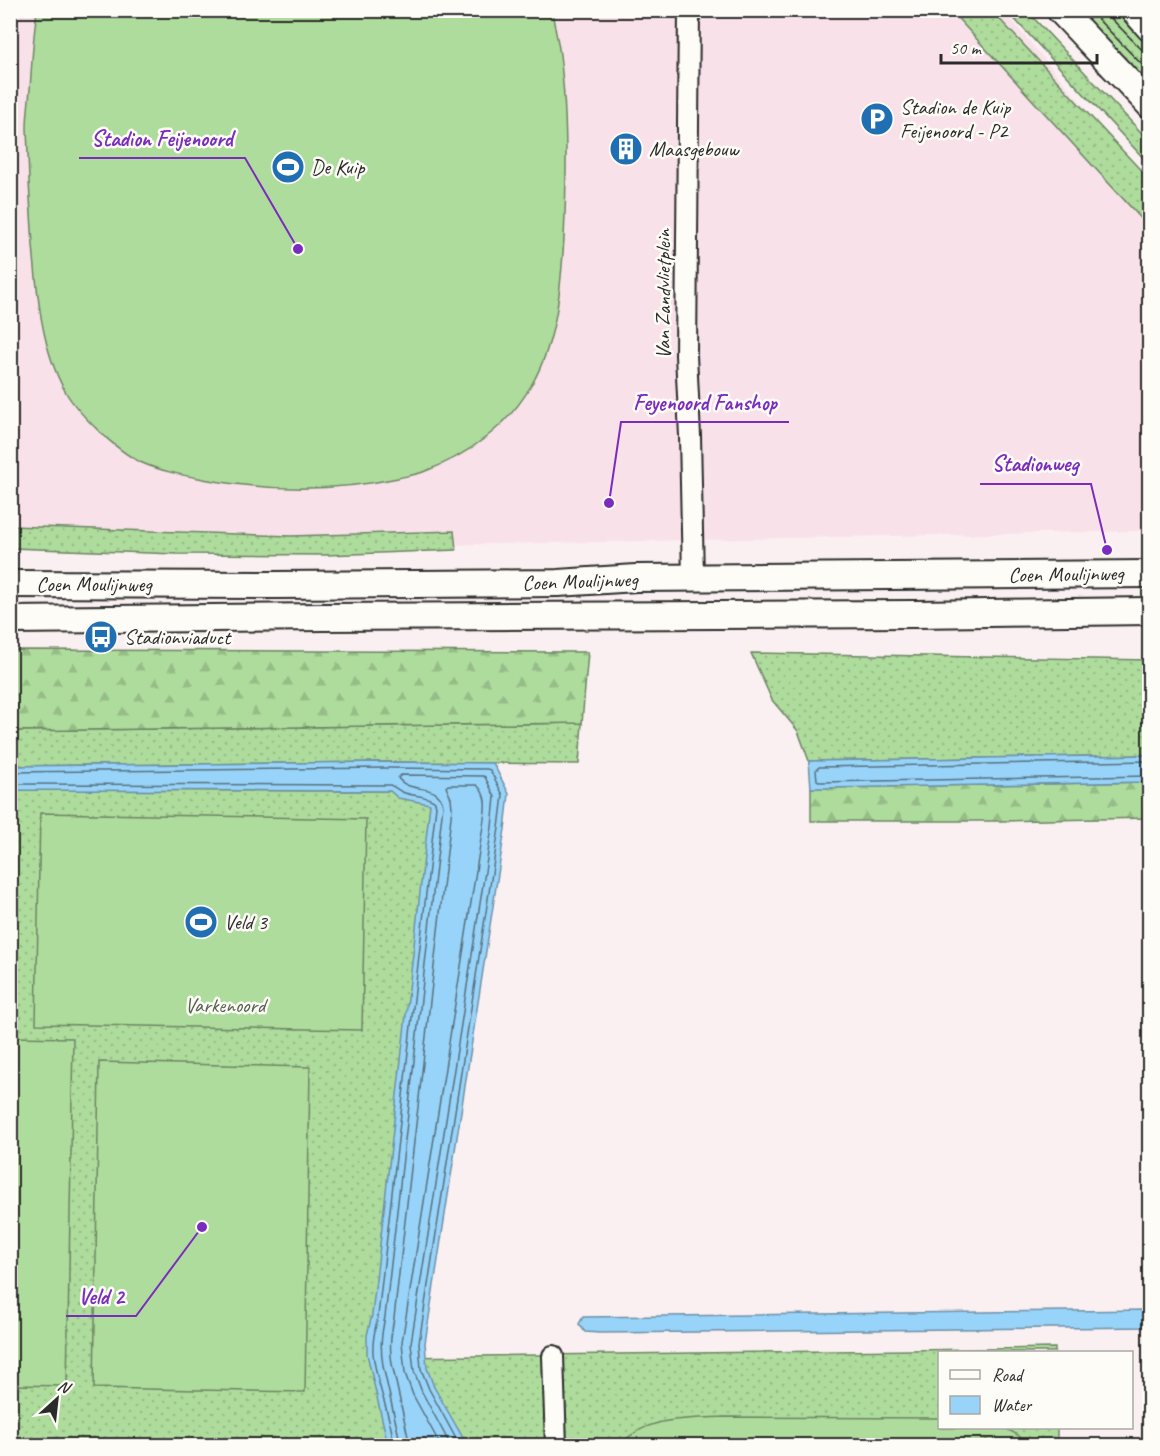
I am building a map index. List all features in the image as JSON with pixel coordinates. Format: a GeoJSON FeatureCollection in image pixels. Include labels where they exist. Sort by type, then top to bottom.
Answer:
{"type":"FeatureCollection","features":[{"type":"Feature","properties":{"kind":"main road"},"geometry":{"type":"LineString","coordinates":[[1060,10],[1149,105]]}},
{"type":"Feature","properties":{"kind":"main road"},"geometry":{"type":"LineString","coordinates":[[1134,10],[1149,28]]}},
{"type":"Feature","properties":{"kind":"main road","name":"Coen Moulijnweg"},"geometry":{"type":"LineString","coordinates":[[10,584],[558,583],[636,578],[1149,573]]}},
{"type":"Feature","properties":{"kind":"main road","name":"Coen Moulijnweg"},"geometry":{"type":"LineString","coordinates":[[10,620],[1149,611]]}},
{"type":"Feature","properties":{"kind":"street","name":"Van Zandvlietplein"},"geometry":{"type":"LineString","coordinates":[[689,10],[686,355],[693,578]]}},
{"type":"Feature","properties":{"kind":"street"},"geometry":{"type":"LineString","coordinates":[[554,1356],[556,1446]]}},
{"type":"Feature","properties":{"kind":"shaded area"},"geometry":{"type":"Polygon","coordinates":[[[11,11],[1004,11],[1149,184],[1149,531],[446,545],[11,534],[11,11]]]}},
{"type":"Feature","properties":{"kind":"green space"},"geometry":{"type":"Polygon","coordinates":[[[37,11],[552,11],[563,78],[566,124],[564,238],[552,331],[540,367],[523,399],[485,438],[439,465],[423,472],[349,486],[276,488],[227,483],[179,474],[140,462],[109,440],[79,410],[65,391],[45,339],[36,282],[27,128],[37,11]]]}},
{"type":"Feature","properties":{"kind":"green space"},"geometry":{"type":"Polygon","coordinates":[[[951,11],[992,11],[1149,179],[1149,227],[951,11]]]}},
{"type":"Feature","properties":{"kind":"green space"},"geometry":{"type":"Polygon","coordinates":[[[1007,11],[1027,11],[1138,129],[1149,141],[1149,164],[1007,11]]]}},
{"type":"Feature","properties":{"kind":"green space"},"geometry":{"type":"Polygon","coordinates":[[[1072,11],[1121,11],[1149,41],[1149,88],[1072,11]]]}},
{"type":"Feature","properties":{"kind":"green space"},"geometry":{"type":"Polygon","coordinates":[[[11,526],[291,536],[454,531],[456,550],[326,555],[177,554],[11,548],[11,526]]]}},
{"type":"Feature","properties":{"kind":"green space"},"geometry":{"type":"Polygon","coordinates":[[[11,650],[588,652],[582,723],[11,731],[11,650]]]}},
{"type":"Feature","properties":{"kind":"green space"},"geometry":{"type":"Polygon","coordinates":[[[751,653],[1149,660],[1149,755],[809,761],[798,731],[772,700],[751,653]]]}},
{"type":"Feature","properties":{"kind":"green space"},"geometry":{"type":"Polygon","coordinates":[[[582,723],[579,764],[386,762],[11,766],[10,731],[582,723]]]}},
{"type":"Feature","properties":{"kind":"green space","name":"Varkenoord"},"geometry":{"type":"Polygon","coordinates":[[[466,781],[400,1357],[1055,1348],[1055,1351],[938,1351],[938,1429],[1057,1429],[1057,1445],[11,1446],[11,790],[390,791],[466,781]]]}},
{"type":"Feature","properties":{"kind":"green space"},"geometry":{"type":"Polygon","coordinates":[[[1149,782],[1149,818],[811,821],[811,788],[1149,782]]]}},
{"type":"Feature","properties":{"kind":"green space","name":"Veld 3"},"geometry":{"type":"Polygon","coordinates":[[[40,813],[366,819],[362,1030],[36,1024],[40,813]]]}},
{"type":"Feature","properties":{"kind":"green space"},"geometry":{"type":"Polygon","coordinates":[[[12,1037],[73,1038],[67,1386],[11,1385],[12,1037]]]}},
{"type":"Feature","properties":{"kind":"green space"},"geometry":{"type":"Polygon","coordinates":[[[99,1062],[310,1067],[305,1392],[94,1388],[99,1062]]]}},
{"type":"Feature","properties":{"kind":"green space"},"geometry":{"type":"Polygon","coordinates":[[[723,1417],[938,1418],[938,1429],[1007,1429],[1018,1435],[1028,1445],[995,1445],[986,1440],[985,1446],[620,1445],[642,1429],[681,1419],[723,1417]]]}},
{"type":"Feature","properties":{"kind":"water"},"geometry":{"type":"Polygon","coordinates":[[[1149,755],[1149,782],[829,788],[811,788],[809,761],[1149,755]]]}},
{"type":"Feature","properties":{"kind":"water"},"geometry":{"type":"Polygon","coordinates":[[[493,763],[509,794],[425,1343],[427,1368],[434,1387],[467,1445],[388,1445],[367,1354],[367,1335],[372,1315],[430,804],[398,798],[390,791],[11,790],[11,766],[493,763]]]}},
{"type":"Feature","properties":{"kind":"water"},"geometry":{"type":"Polygon","coordinates":[[[1149,1310],[1149,1327],[600,1333],[585,1332],[579,1324],[583,1317],[1149,1310]]]}},
{"type":"Feature","properties":{"kind":"tram line"},"geometry":{"type":"LineString","coordinates":[[1089,10],[1150,73]]}},
{"type":"Feature","properties":{"kind":"tram line"},"geometry":{"type":"LineString","coordinates":[[1103,10],[1150,58]]}},
{"type":"Feature","properties":{"kind":"place","name":"Stadion de Kuip Feijenoord - P2"},"geometry":{"type":"Point","coordinates":[877,119]}},
{"type":"Feature","properties":{"kind":"place","name":"Maasgebouw"},"geometry":{"type":"Point","coordinates":[626,149]}},
{"type":"Feature","properties":{"kind":"place","name":"De Kuip"},"geometry":{"type":"Point","coordinates":[288,167]}},
{"type":"Feature","properties":{"kind":"place","name":"Stadion Feijenoord"},"geometry":{"type":"Point","coordinates":[298,249]}},
{"type":"Feature","properties":{"kind":"place","name":"Feyenoord Fanshop"},"geometry":{"type":"Point","coordinates":[609,503]}},
{"type":"Feature","properties":{"kind":"place","name":"Stadionweg"},"geometry":{"type":"Point","coordinates":[1107,550]}},
{"type":"Feature","properties":{"kind":"place","name":"Stadionviaduct"},"geometry":{"type":"Point","coordinates":[101,637]}},
{"type":"Feature","properties":{"kind":"place","name":"Veld 3"},"geometry":{"type":"Point","coordinates":[201,922]}},
{"type":"Feature","properties":{"kind":"place","name":"Veld 2"},"geometry":{"type":"Point","coordinates":[202,1227]}}]}
